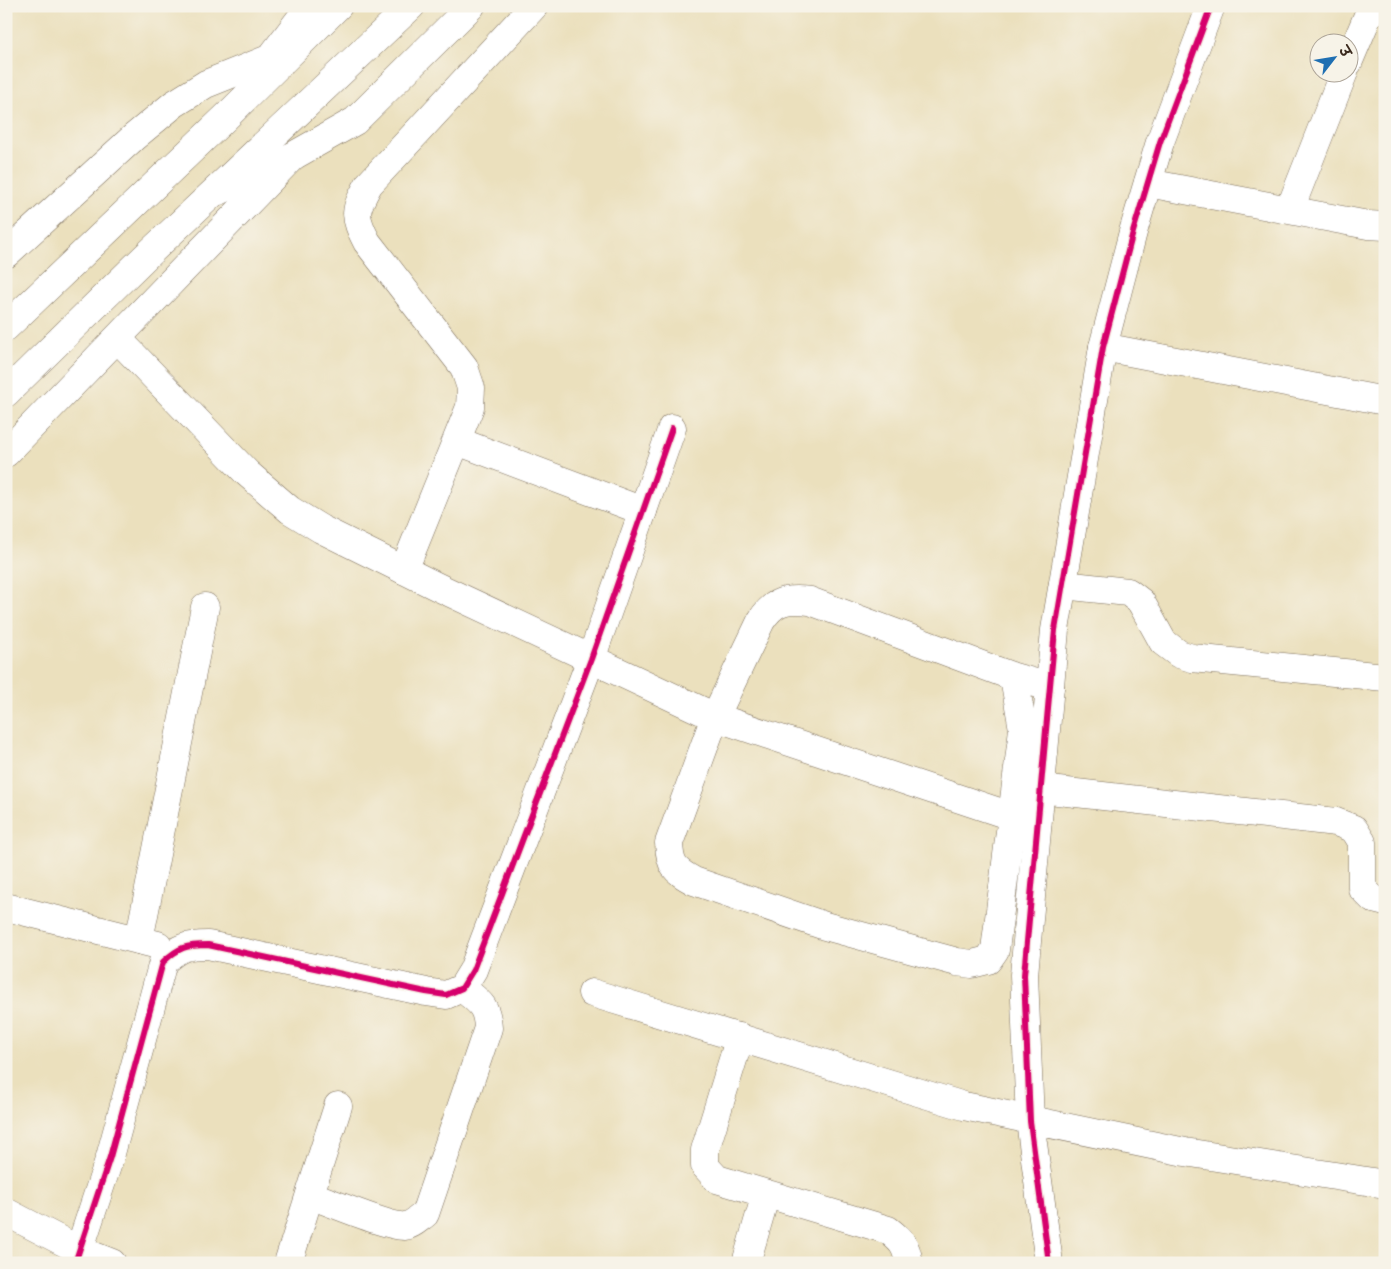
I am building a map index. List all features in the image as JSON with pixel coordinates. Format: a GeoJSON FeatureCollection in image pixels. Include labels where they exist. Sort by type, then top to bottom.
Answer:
{"type":"FeatureCollection","features":[{"type":"Feature","properties":{"kind":"main road"},"geometry":{"type":"LineString","coordinates":[[6,327],[225,118],[338,6]]}},
{"type":"Feature","properties":{"kind":"main road"},"geometry":{"type":"LineString","coordinates":[[6,393],[144,258],[411,6]]}},
{"type":"Feature","properties":{"kind":"main road"},"geometry":{"type":"LineString","coordinates":[[214,193],[293,156],[355,120],[471,6]]}},
{"type":"Feature","properties":{"kind":"main road"},"geometry":{"type":"LineString","coordinates":[[404,570],[470,407],[471,388],[464,367],[367,242],[357,223],[358,204],[369,184],[534,6]]}},
{"type":"Feature","properties":{"kind":"main road"},"geometry":{"type":"LineString","coordinates":[[1033,682],[810,601],[795,600],[778,603],[768,610],[761,621],[715,717],[669,843],[670,859],[677,872],[694,881],[825,926],[957,962],[972,964],[988,960],[995,950],[1023,729],[1033,682],[1055,630],[1103,347],[1133,232],[1160,142],[1212,6]]}},
{"type":"Feature","properties":{"kind":"main road"},"geometry":{"type":"LineString","coordinates":[[1358,39],[1372,6]]}},
{"type":"Feature","properties":{"kind":"main road"},"geometry":{"type":"LineString","coordinates":[[225,118],[271,58],[306,7]]}},
{"type":"Feature","properties":{"kind":"main road"},"geometry":{"type":"LineString","coordinates":[[6,254],[134,137],[174,104],[206,84],[271,58]]}},
{"type":"Feature","properties":{"kind":"main road"},"geometry":{"type":"LineString","coordinates":[[1290,209],[1340,82]]}},
{"type":"Feature","properties":{"kind":"main road"},"geometry":{"type":"LineString","coordinates":[[6,453],[293,156]]}},
{"type":"Feature","properties":{"kind":"main road"},"geometry":{"type":"LineString","coordinates":[[1148,183],[1368,225],[1385,226]]}},
{"type":"Feature","properties":{"kind":"main road"},"geometry":{"type":"LineString","coordinates":[[118,339],[267,492],[290,510],[320,529],[715,717],[1011,816]]}},
{"type":"Feature","properties":{"kind":"main road"},"geometry":{"type":"LineString","coordinates":[[1103,347],[1385,401]]}},
{"type":"Feature","properties":{"kind":"main road"},"geometry":{"type":"LineString","coordinates":[[77,1256],[110,1157],[160,970],[163,962],[177,950],[192,945],[208,945],[446,995],[462,988],[473,970],[592,659],[672,428]]}},
{"type":"Feature","properties":{"kind":"main road"},"geometry":{"type":"LineString","coordinates":[[456,441],[643,511]]}},
{"type":"Feature","properties":{"kind":"main road"},"geometry":{"type":"LineString","coordinates":[[1063,585],[1128,592],[1141,602],[1163,642],[1179,654],[1192,658],[1385,677]]}},
{"type":"Feature","properties":{"kind":"main road"},"geometry":{"type":"LineString","coordinates":[[139,940],[205,607]]}},
{"type":"Feature","properties":{"kind":"main road"},"geometry":{"type":"LineString","coordinates":[[1033,682],[1040,789],[1024,975],[1022,1119],[1049,1263]]}},
{"type":"Feature","properties":{"kind":"main road"},"geometry":{"type":"LineString","coordinates":[[1040,789],[1336,822],[1354,829],[1362,842],[1362,888],[1373,899],[1385,902]]}},
{"type":"Feature","properties":{"kind":"main road"},"geometry":{"type":"LineString","coordinates":[[6,907],[177,950]]}},
{"type":"Feature","properties":{"kind":"main road"},"geometry":{"type":"LineString","coordinates":[[310,1195],[388,1223],[405,1226],[416,1222],[425,1214],[488,1028],[487,1014],[482,1004],[462,988]]}},
{"type":"Feature","properties":{"kind":"main road"},"geometry":{"type":"LineString","coordinates":[[592,993],[964,1106],[1185,1152],[1385,1184]]}},
{"type":"Feature","properties":{"kind":"main road"},"geometry":{"type":"LineString","coordinates":[[740,1038],[705,1150],[705,1166],[717,1179],[888,1230],[901,1240],[907,1250],[909,1263]]}},
{"type":"Feature","properties":{"kind":"main road"},"geometry":{"type":"LineString","coordinates":[[288,1263],[338,1106]]}},
{"type":"Feature","properties":{"kind":"main road"},"geometry":{"type":"LineString","coordinates":[[746,1263],[766,1194]]}},
{"type":"Feature","properties":{"kind":"main road"},"geometry":{"type":"LineString","coordinates":[[6,1212],[77,1256],[112,1263]]}},
{"type":"Feature","properties":{"kind":"cycle path"},"geometry":{"type":"LineString","coordinates":[[1049,1263],[1030,1121],[1024,975],[1055,630],[1103,347],[1133,232],[1160,142],[1211,6]]}},
{"type":"Feature","properties":{"kind":"cycle path"},"geometry":{"type":"LineString","coordinates":[[75,1263],[110,1157],[163,962],[178,950],[188,946],[208,945],[446,995],[462,988],[473,970],[591,659],[672,428]]}}]}
